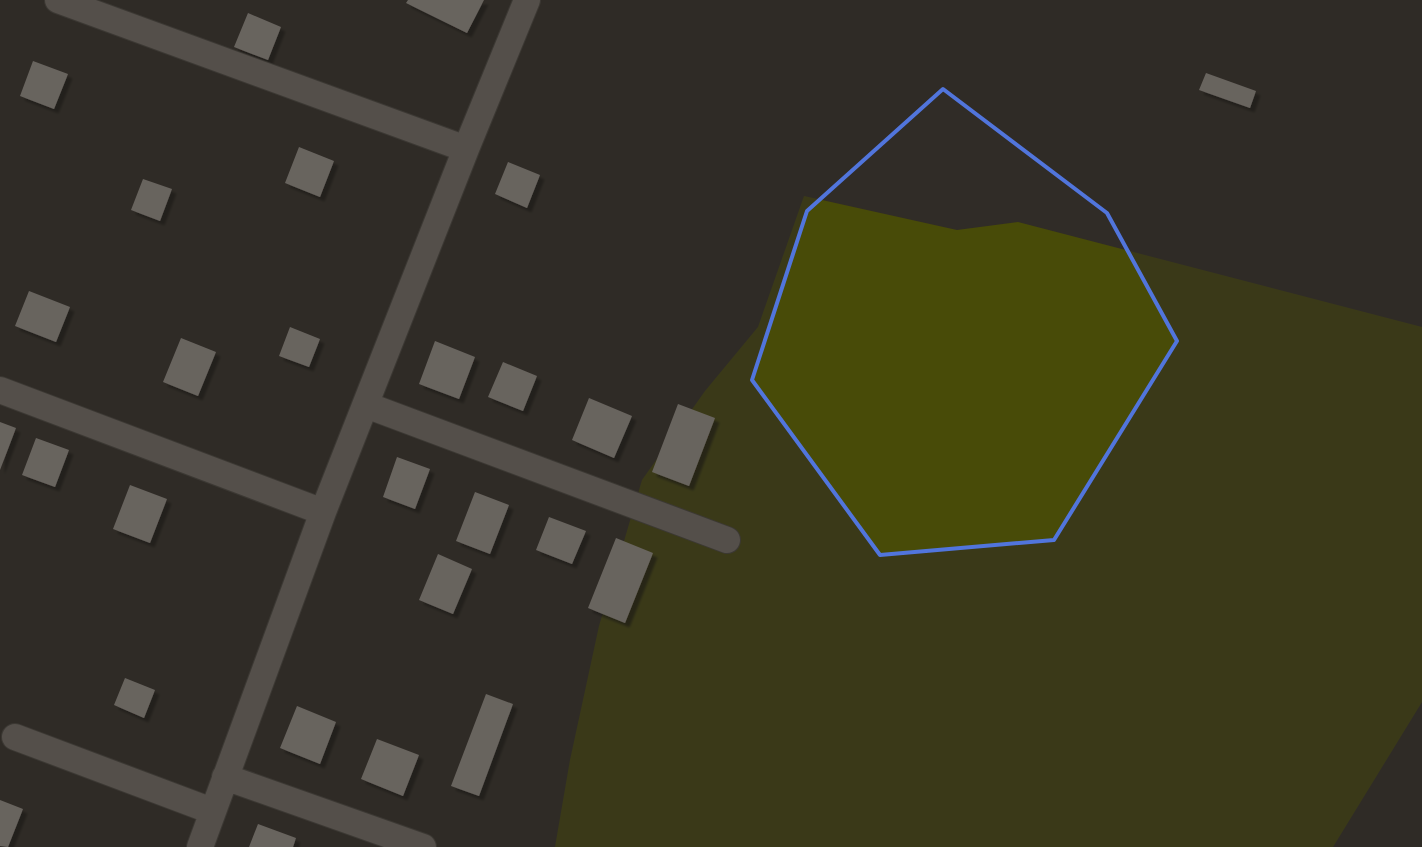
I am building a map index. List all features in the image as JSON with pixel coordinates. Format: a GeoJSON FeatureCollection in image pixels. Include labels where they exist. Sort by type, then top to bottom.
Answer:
{"type":"FeatureCollection","features":[{"type":"Feature","properties":{"kind":"street"},"geometry":{"type":"LineString","coordinates":[[58,0],[466,150]]}},
{"type":"Feature","properties":{"kind":"street"},"geometry":{"type":"LineString","coordinates":[[200,847],[323,512],[527,0]]}},
{"type":"Feature","properties":{"kind":"street"},"geometry":{"type":"LineString","coordinates":[[0,390],[323,512]]}},
{"type":"Feature","properties":{"kind":"street"},"geometry":{"type":"LineString","coordinates":[[366,405],[727,540]]}},
{"type":"Feature","properties":{"kind":"street"},"geometry":{"type":"LineString","coordinates":[[15,737],[212,811]]}},
{"type":"Feature","properties":{"kind":"street"},"geometry":{"type":"LineString","coordinates":[[225,777],[423,847]]}},
{"type":"Feature","properties":{"kind":"highlighted area"},"geometry":{"type":"Polygon","coordinates":[[[943,89],[1107,213],[1177,341],[1054,540],[880,555],[752,380],[807,211],[943,89]]]}},
{"type":"Feature","properties":{"kind":"shaded area"},"geometry":{"type":"Polygon","coordinates":[[[804,196],[957,230],[1018,222],[1422,327],[1422,702],[1333,847],[555,847],[570,760],[599,626],[642,480],[705,391],[758,327],[804,196]]]}},
{"type":"Feature","properties":{"kind":"building"},"geometry":{"type":"Polygon","coordinates":[[[408,0],[484,0],[467,33],[406,3],[408,0]]]}},
{"type":"Feature","properties":{"kind":"building"},"geometry":{"type":"Polygon","coordinates":[[[248,13],[281,27],[268,60],[234,47],[248,13]]]}},
{"type":"Feature","properties":{"kind":"building"},"geometry":{"type":"Polygon","coordinates":[[[33,61],[68,74],[54,109],[20,96],[33,61]]]}},
{"type":"Feature","properties":{"kind":"building"},"geometry":{"type":"Polygon","coordinates":[[[1206,73],[1256,91],[1250,108],[1199,90],[1206,73]]]}},
{"type":"Feature","properties":{"kind":"building"},"geometry":{"type":"Polygon","coordinates":[[[299,147],[334,161],[320,197],[285,183],[299,147]]]}},
{"type":"Feature","properties":{"kind":"building"},"geometry":{"type":"Polygon","coordinates":[[[508,162],[540,175],[527,208],[495,194],[508,162]]]}},
{"type":"Feature","properties":{"kind":"building"},"geometry":{"type":"Polygon","coordinates":[[[143,179],[172,189],[160,221],[131,210],[143,179]]]}},
{"type":"Feature","properties":{"kind":"building"},"geometry":{"type":"Polygon","coordinates":[[[29,291],[70,307],[56,342],[15,326],[29,291]]]}},
{"type":"Feature","properties":{"kind":"building"},"geometry":{"type":"Polygon","coordinates":[[[290,327],[320,339],[309,367],[279,356],[290,327]]]}},
{"type":"Feature","properties":{"kind":"building"},"geometry":{"type":"Polygon","coordinates":[[[181,338],[216,352],[198,396],[163,382],[181,338]]]}},
{"type":"Feature","properties":{"kind":"building"},"geometry":{"type":"Polygon","coordinates":[[[435,341],[475,357],[459,399],[419,384],[435,341]]]}},
{"type":"Feature","properties":{"kind":"building"},"geometry":{"type":"Polygon","coordinates":[[[503,362],[537,376],[523,411],[488,397],[503,362]]]}},
{"type":"Feature","properties":{"kind":"building"},"geometry":{"type":"Polygon","coordinates":[[[589,398],[632,416],[614,458],[572,440],[589,398]]]}},
{"type":"Feature","properties":{"kind":"building"},"geometry":{"type":"Polygon","coordinates":[[[678,404],[715,418],[689,486],[652,472],[678,404]]]}},
{"type":"Feature","properties":{"kind":"building"},"geometry":{"type":"Polygon","coordinates":[[[0,422],[16,428],[0,470],[0,422]]]}},
{"type":"Feature","properties":{"kind":"building"},"geometry":{"type":"Polygon","coordinates":[[[36,438],[69,450],[55,487],[22,475],[36,438]]]}},
{"type":"Feature","properties":{"kind":"building"},"geometry":{"type":"Polygon","coordinates":[[[397,457],[430,469],[415,509],[383,497],[397,457]]]}},
{"type":"Feature","properties":{"kind":"building"},"geometry":{"type":"Polygon","coordinates":[[[130,485],[167,499],[150,543],[113,529],[130,485]]]}},
{"type":"Feature","properties":{"kind":"building"},"geometry":{"type":"Polygon","coordinates":[[[475,492],[509,505],[490,554],[456,541],[475,492]]]}},
{"type":"Feature","properties":{"kind":"building"},"geometry":{"type":"Polygon","coordinates":[[[549,517],[586,531],[572,564],[536,550],[549,517]]]}},
{"type":"Feature","properties":{"kind":"building"},"geometry":{"type":"Polygon","coordinates":[[[616,538],[653,553],[625,623],[588,608],[616,538]]]}},
{"type":"Feature","properties":{"kind":"building"},"geometry":{"type":"Polygon","coordinates":[[[438,554],[472,569],[453,614],[419,600],[438,554]]]}},
{"type":"Feature","properties":{"kind":"building"},"geometry":{"type":"Polygon","coordinates":[[[125,678],[155,690],[144,718],[114,705],[125,678]]]}},
{"type":"Feature","properties":{"kind":"building"},"geometry":{"type":"Polygon","coordinates":[[[486,694],[513,704],[479,796],[451,786],[486,694]]]}},
{"type":"Feature","properties":{"kind":"building"},"geometry":{"type":"Polygon","coordinates":[[[297,706],[336,722],[320,764],[280,748],[297,706]]]}},
{"type":"Feature","properties":{"kind":"building"},"geometry":{"type":"Polygon","coordinates":[[[377,739],[419,755],[403,796],[361,779],[377,739]]]}},
{"type":"Feature","properties":{"kind":"building"},"geometry":{"type":"Polygon","coordinates":[[[0,800],[23,809],[8,847],[0,846],[0,800]]]}},
{"type":"Feature","properties":{"kind":"building"},"geometry":{"type":"Polygon","coordinates":[[[258,824],[296,838],[293,847],[249,847],[258,824]]]}}]}
